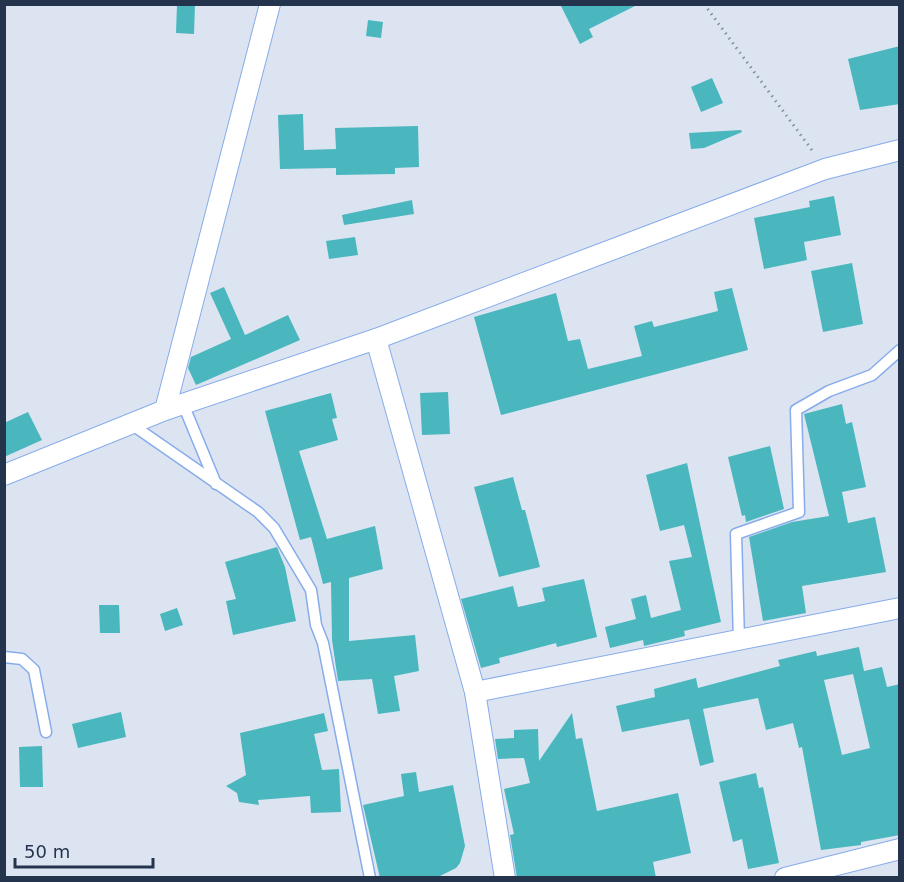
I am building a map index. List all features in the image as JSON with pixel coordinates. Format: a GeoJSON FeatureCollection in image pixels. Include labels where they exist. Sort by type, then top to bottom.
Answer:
{"type":"FeatureCollection","features":[{"type":"Feature","properties":{"kind":"street"},"geometry":{"type":"LineString","coordinates":[[174,407],[270,4]]}},
{"type":"Feature","properties":{"kind":"street"},"geometry":{"type":"LineString","coordinates":[[4,475],[174,407],[376,339],[825,169],[900,150]]}},
{"type":"Feature","properties":{"kind":"street"},"geometry":{"type":"LineString","coordinates":[[376,339],[475,693],[502,877]]}},
{"type":"Feature","properties":{"kind":"street"},"geometry":{"type":"LineString","coordinates":[[475,693],[900,608]]}},
{"type":"Feature","properties":{"kind":"street"},"geometry":{"type":"LineString","coordinates":[[785,878],[900,849]]}},
{"type":"Feature","properties":{"kind":"lane"},"geometry":{"type":"LineString","coordinates":[[738,640],[736,534],[799,512],[796,410],[829,391],[872,375],[900,350]]}},
{"type":"Feature","properties":{"kind":"lane"},"geometry":{"type":"LineString","coordinates":[[174,407],[216,484]]}},
{"type":"Feature","properties":{"kind":"lane"},"geometry":{"type":"LineString","coordinates":[[131,424],[258,512],[274,528],[311,591],[316,625],[323,643],[370,878]]}},
{"type":"Feature","properties":{"kind":"lane"},"geometry":{"type":"LineString","coordinates":[[4,657],[22,659],[34,670],[46,732]]}},
{"type":"Feature","properties":{"kind":"path"},"geometry":{"type":"LineString","coordinates":[[704,4],[825,169]]}},
{"type":"Feature","properties":{"kind":"building"},"geometry":{"type":"Polygon","coordinates":[[[177,4],[195,4],[194,34],[176,33],[177,4]]]}},
{"type":"Feature","properties":{"kind":"building"},"geometry":{"type":"Polygon","coordinates":[[[560,4],[639,4],[589,29],[593,37],[580,44],[560,4]]]}},
{"type":"Feature","properties":{"kind":"building"},"geometry":{"type":"Polygon","coordinates":[[[368,20],[383,22],[381,38],[366,36],[368,20]]]}},
{"type":"Feature","properties":{"kind":"building"},"geometry":{"type":"Polygon","coordinates":[[[900,46],[900,104],[860,110],[848,59],[900,46]]]}},
{"type":"Feature","properties":{"kind":"building"},"geometry":{"type":"Polygon","coordinates":[[[712,78],[723,103],[701,112],[691,87],[712,78]]]}},
{"type":"Feature","properties":{"kind":"building"},"geometry":{"type":"Polygon","coordinates":[[[303,114],[304,150],[336,149],[335,128],[418,126],[419,167],[395,168],[395,174],[336,175],[336,168],[280,169],[278,115],[303,114]]]}},
{"type":"Feature","properties":{"kind":"building"},"geometry":{"type":"Polygon","coordinates":[[[741,130],[742,132],[704,148],[691,149],[689,133],[741,130]]]}},
{"type":"Feature","properties":{"kind":"building"},"geometry":{"type":"Polygon","coordinates":[[[834,196],[841,235],[804,242],[807,260],[764,269],[754,218],[810,207],[809,201],[834,196]]]}},
{"type":"Feature","properties":{"kind":"building"},"geometry":{"type":"Polygon","coordinates":[[[412,200],[414,214],[344,225],[342,215],[412,200]]]}},
{"type":"Feature","properties":{"kind":"building"},"geometry":{"type":"Polygon","coordinates":[[[355,237],[358,255],[329,259],[326,241],[355,237]]]}},
{"type":"Feature","properties":{"kind":"building"},"geometry":{"type":"Polygon","coordinates":[[[852,263],[863,324],[823,332],[811,271],[852,263]]]}},
{"type":"Feature","properties":{"kind":"building"},"geometry":{"type":"Polygon","coordinates":[[[224,287],[245,335],[288,315],[300,340],[196,385],[188,368],[191,357],[231,339],[210,293],[224,287]]]}},
{"type":"Feature","properties":{"kind":"building"},"geometry":{"type":"Polygon","coordinates":[[[732,288],[748,350],[501,415],[474,317],[556,293],[568,341],[580,339],[588,369],[642,356],[634,326],[652,321],[654,327],[718,311],[714,292],[732,288]]]}},
{"type":"Feature","properties":{"kind":"building"},"geometry":{"type":"Polygon","coordinates":[[[448,392],[450,434],[422,435],[420,393],[448,392]]]}},
{"type":"Feature","properties":{"kind":"building"},"geometry":{"type":"Polygon","coordinates":[[[331,393],[337,418],[332,419],[338,440],[299,451],[327,539],[375,526],[383,569],[349,578],[349,641],[415,635],[419,671],[394,676],[400,711],[378,714],[372,679],[338,681],[332,640],[331,582],[323,584],[311,537],[300,540],[265,411],[331,393]]]}},
{"type":"Feature","properties":{"kind":"building"},"geometry":{"type":"Polygon","coordinates":[[[842,404],[846,424],[852,422],[866,487],[842,492],[848,523],[875,517],[886,572],[802,586],[806,613],[763,621],[749,537],[792,522],[829,516],[804,414],[842,404]]]}},
{"type":"Feature","properties":{"kind":"building"},"geometry":{"type":"Polygon","coordinates":[[[28,412],[42,440],[4,457],[4,423],[28,412]]]}},
{"type":"Feature","properties":{"kind":"building"},"geometry":{"type":"Polygon","coordinates":[[[770,446],[784,509],[746,522],[745,515],[742,516],[728,457],[770,446]]]}},
{"type":"Feature","properties":{"kind":"building"},"geometry":{"type":"Polygon","coordinates":[[[687,463],[721,622],[684,631],[685,636],[644,646],[643,640],[610,648],[605,627],[636,619],[631,599],[646,595],[651,618],[681,610],[669,561],[692,557],[684,525],[660,531],[646,475],[687,463]]]}},
{"type":"Feature","properties":{"kind":"building"},"geometry":{"type":"Polygon","coordinates":[[[513,477],[522,510],[525,510],[540,567],[499,577],[474,487],[513,477]]]}},
{"type":"Feature","properties":{"kind":"building"},"geometry":{"type":"Polygon","coordinates":[[[277,547],[285,567],[296,621],[233,635],[226,601],[236,599],[225,562],[277,547]]]}},
{"type":"Feature","properties":{"kind":"building"},"geometry":{"type":"Polygon","coordinates":[[[584,579],[597,637],[557,647],[556,643],[499,658],[500,663],[481,668],[461,599],[513,586],[518,607],[545,601],[542,588],[584,579]]]}},
{"type":"Feature","properties":{"kind":"building"},"geometry":{"type":"Polygon","coordinates":[[[99,605],[119,605],[120,633],[100,633],[99,605]]]}},
{"type":"Feature","properties":{"kind":"building"},"geometry":{"type":"Polygon","coordinates":[[[177,608],[183,625],[165,631],[160,614],[177,608]]]}},
{"type":"Feature","properties":{"kind":"building"},"geometry":{"type":"Polygon","coordinates":[[[859,647],[864,671],[882,667],[887,687],[900,684],[900,835],[861,842],[861,845],[821,850],[802,747],[799,748],[793,723],[766,730],[758,698],[703,709],[714,762],[700,766],[689,719],[622,732],[616,706],[655,697],[654,689],[696,678],[698,688],[780,666],[778,660],[816,651],[817,656],[859,647]],[[853,674],[824,680],[842,755],[870,748],[853,674]]]}},
{"type":"Feature","properties":{"kind":"building"},"geometry":{"type":"Polygon","coordinates":[[[121,712],[126,737],[78,748],[72,724],[121,712]]]}},
{"type":"Feature","properties":{"kind":"building"},"geometry":{"type":"Polygon","coordinates":[[[324,713],[328,731],[314,734],[322,770],[339,769],[341,812],[311,813],[310,796],[258,800],[259,805],[239,802],[237,793],[226,786],[246,775],[240,733],[324,713]]]}},
{"type":"Feature","properties":{"kind":"building"},"geometry":{"type":"Polygon","coordinates":[[[572,713],[576,739],[582,738],[597,811],[678,793],[691,853],[653,862],[656,878],[517,878],[510,835],[514,834],[504,789],[530,783],[524,758],[498,759],[495,739],[514,738],[514,730],[538,729],[539,761],[572,713]]]}},
{"type":"Feature","properties":{"kind":"building"},"geometry":{"type":"Polygon","coordinates":[[[42,746],[43,787],[20,787],[19,747],[42,746]]]}},
{"type":"Feature","properties":{"kind":"building"},"geometry":{"type":"Polygon","coordinates":[[[416,772],[419,792],[453,785],[465,846],[460,863],[456,868],[436,878],[380,878],[363,805],[404,796],[401,774],[416,772]]]}},
{"type":"Feature","properties":{"kind":"building"},"geometry":{"type":"Polygon","coordinates":[[[756,773],[759,788],[763,787],[779,863],[748,869],[742,839],[733,842],[719,782],[756,773]]]}}]}
